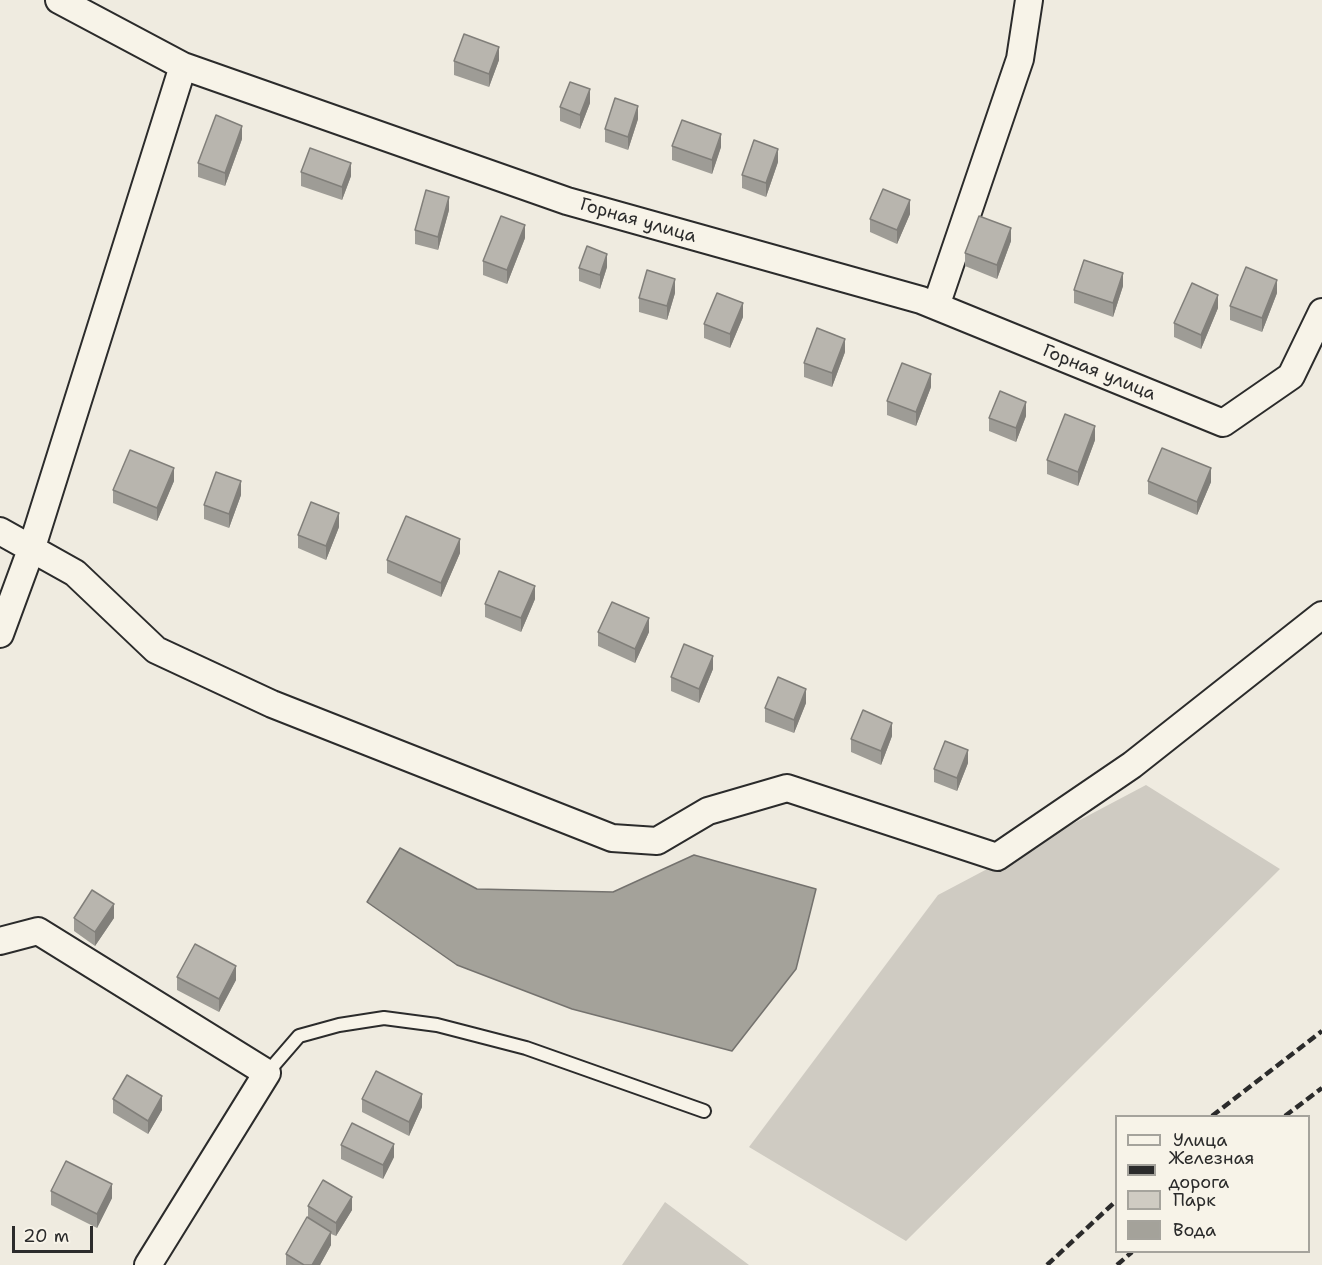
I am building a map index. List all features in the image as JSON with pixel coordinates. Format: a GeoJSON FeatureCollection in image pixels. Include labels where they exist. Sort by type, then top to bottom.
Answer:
{"type":"FeatureCollection","features":[{"type":"Feature","properties":{"kind":"street","name":"Горная улица"},"geometry":{"type":"LineString","coordinates":[[59,0],[183,66],[567,201],[936,306],[1223,423],[1291,376],[1322,312]]}},
{"type":"Feature","properties":{"kind":"street"},"geometry":{"type":"LineString","coordinates":[[936,306],[1020,59],[1029,0]]}},
{"type":"Feature","properties":{"kind":"street"},"geometry":{"type":"LineString","coordinates":[[0,634],[32,547],[183,66]]}},
{"type":"Feature","properties":{"kind":"street"},"geometry":{"type":"LineString","coordinates":[[0,531],[75,573],[156,650],[272,704],[612,838],[657,841],[708,812],[787,788],[997,857],[1132,765],[1322,615]]}},
{"type":"Feature","properties":{"kind":"street"},"geometry":{"type":"LineString","coordinates":[[0,941],[38,931],[267,1073],[148,1265]]}},
{"type":"Feature","properties":{"kind":"lane"},"geometry":{"type":"LineString","coordinates":[[267,1073],[299,1036],[339,1025],[384,1018],[437,1025],[526,1048],[704,1111]]}},
{"type":"Feature","properties":{"kind":"green space"},"geometry":{"type":"Polygon","coordinates":[[[1146,785],[1280,869],[906,1241],[749,1147],[938,895],[1146,785]]]}},
{"type":"Feature","properties":{"kind":"green space"},"geometry":{"type":"Polygon","coordinates":[[[665,1202],[749,1265],[622,1265],[665,1202]]]}},
{"type":"Feature","properties":{"kind":"water"},"geometry":{"type":"Polygon","coordinates":[[[400,848],[477,889],[613,892],[694,855],[816,889],[796,969],[732,1051],[572,1009],[457,965],[367,902],[400,848]]]}},
{"type":"Feature","properties":{"kind":"building"},"geometry":{"type":"Polygon","coordinates":[[[464,34],[499,47],[489,74],[454,61],[464,34]]]}},
{"type":"Feature","properties":{"kind":"building"},"geometry":{"type":"Polygon","coordinates":[[[570,82],[590,89],[580,115],[560,107],[570,82]]]}},
{"type":"Feature","properties":{"kind":"building"},"geometry":{"type":"Polygon","coordinates":[[[615,98],[638,106],[628,137],[605,129],[615,98]]]}},
{"type":"Feature","properties":{"kind":"building"},"geometry":{"type":"Polygon","coordinates":[[[216,115],[242,126],[225,173],[198,163],[216,115]]]}},
{"type":"Feature","properties":{"kind":"building"},"geometry":{"type":"Polygon","coordinates":[[[682,120],[721,134],[712,160],[672,146],[682,120]]]}},
{"type":"Feature","properties":{"kind":"building"},"geometry":{"type":"Polygon","coordinates":[[[754,140],[778,149],[766,183],[742,175],[754,140]]]}},
{"type":"Feature","properties":{"kind":"building"},"geometry":{"type":"Polygon","coordinates":[[[310,148],[351,163],[342,187],[301,172],[310,148]]]}},
{"type":"Feature","properties":{"kind":"building"},"geometry":{"type":"Polygon","coordinates":[[[883,189],[910,200],[897,230],[870,219],[883,189]]]}},
{"type":"Feature","properties":{"kind":"building"},"geometry":{"type":"Polygon","coordinates":[[[426,190],[449,197],[438,237],[415,230],[426,190]]]}},
{"type":"Feature","properties":{"kind":"building"},"geometry":{"type":"Polygon","coordinates":[[[501,216],[525,225],[507,270],[483,261],[501,216]]]}},
{"type":"Feature","properties":{"kind":"building"},"geometry":{"type":"Polygon","coordinates":[[[979,216],[1011,228],[997,265],[965,253],[979,216]]]}},
{"type":"Feature","properties":{"kind":"building"},"geometry":{"type":"Polygon","coordinates":[[[587,246],[607,254],[600,275],[579,268],[587,246]]]}},
{"type":"Feature","properties":{"kind":"building"},"geometry":{"type":"Polygon","coordinates":[[[1084,260],[1123,273],[1113,303],[1074,290],[1084,260]]]}},
{"type":"Feature","properties":{"kind":"building"},"geometry":{"type":"Polygon","coordinates":[[[1246,267],[1277,280],[1262,318],[1230,306],[1246,267]]]}},
{"type":"Feature","properties":{"kind":"building"},"geometry":{"type":"Polygon","coordinates":[[[647,270],[675,279],[667,306],[639,298],[647,270]]]}},
{"type":"Feature","properties":{"kind":"building"},"geometry":{"type":"Polygon","coordinates":[[[1192,283],[1218,295],[1201,335],[1174,323],[1192,283]]]}},
{"type":"Feature","properties":{"kind":"building"},"geometry":{"type":"Polygon","coordinates":[[[717,293],[743,303],[730,334],[704,324],[717,293]]]}},
{"type":"Feature","properties":{"kind":"building"},"geometry":{"type":"Polygon","coordinates":[[[817,328],[845,339],[832,373],[804,363],[817,328]]]}},
{"type":"Feature","properties":{"kind":"building"},"geometry":{"type":"Polygon","coordinates":[[[902,363],[931,374],[916,412],[887,401],[902,363]]]}},
{"type":"Feature","properties":{"kind":"building"},"geometry":{"type":"Polygon","coordinates":[[[1000,391],[1026,402],[1016,428],[989,418],[1000,391]]]}},
{"type":"Feature","properties":{"kind":"building"},"geometry":{"type":"Polygon","coordinates":[[[1065,414],[1095,426],[1078,472],[1047,460],[1065,414]]]}},
{"type":"Feature","properties":{"kind":"building"},"geometry":{"type":"Polygon","coordinates":[[[1162,448],[1211,468],[1197,502],[1148,481],[1162,448]]]}},
{"type":"Feature","properties":{"kind":"building"},"geometry":{"type":"Polygon","coordinates":[[[130,450],[174,468],[157,508],[113,490],[130,450]]]}},
{"type":"Feature","properties":{"kind":"building"},"geometry":{"type":"Polygon","coordinates":[[[216,472],[241,481],[229,514],[204,505],[216,472]]]}},
{"type":"Feature","properties":{"kind":"building"},"geometry":{"type":"Polygon","coordinates":[[[311,502],[339,513],[326,546],[298,535],[311,502]]]}},
{"type":"Feature","properties":{"kind":"building"},"geometry":{"type":"Polygon","coordinates":[[[406,516],[460,539],[441,583],[387,560],[406,516]]]}},
{"type":"Feature","properties":{"kind":"building"},"geometry":{"type":"Polygon","coordinates":[[[499,571],[535,586],[521,618],[485,604],[499,571]]]}},
{"type":"Feature","properties":{"kind":"building"},"geometry":{"type":"Polygon","coordinates":[[[612,602],[649,618],[635,649],[598,632],[612,602]]]}},
{"type":"Feature","properties":{"kind":"building"},"geometry":{"type":"Polygon","coordinates":[[[684,644],[713,656],[699,689],[671,677],[684,644]]]}},
{"type":"Feature","properties":{"kind":"building"},"geometry":{"type":"Polygon","coordinates":[[[778,677],[806,689],[794,720],[765,708],[778,677]]]}},
{"type":"Feature","properties":{"kind":"building"},"geometry":{"type":"Polygon","coordinates":[[[863,710],[892,723],[881,751],[851,739],[863,710]]]}},
{"type":"Feature","properties":{"kind":"building"},"geometry":{"type":"Polygon","coordinates":[[[945,741],[968,750],[957,778],[934,769],[945,741]]]}},
{"type":"Feature","properties":{"kind":"building"},"geometry":{"type":"Polygon","coordinates":[[[92,890],[114,904],[95,932],[74,918],[92,890]]]}},
{"type":"Feature","properties":{"kind":"building"},"geometry":{"type":"Polygon","coordinates":[[[195,944],[236,966],[219,999],[177,977],[195,944]]]}},
{"type":"Feature","properties":{"kind":"building"},"geometry":{"type":"Polygon","coordinates":[[[376,1071],[422,1094],[409,1122],[362,1099],[376,1071]]]}},
{"type":"Feature","properties":{"kind":"building"},"geometry":{"type":"Polygon","coordinates":[[[127,1075],[162,1096],[148,1121],[113,1099],[127,1075]]]}},
{"type":"Feature","properties":{"kind":"building"},"geometry":{"type":"Polygon","coordinates":[[[352,1123],[394,1144],[383,1165],[341,1145],[352,1123]]]}},
{"type":"Feature","properties":{"kind":"building"},"geometry":{"type":"Polygon","coordinates":[[[66,1161],[112,1184],[97,1214],[51,1191],[66,1161]]]}},
{"type":"Feature","properties":{"kind":"building"},"geometry":{"type":"Polygon","coordinates":[[[323,1180],[352,1197],[336,1223],[308,1206],[323,1180]]]}},
{"type":"Feature","properties":{"kind":"building"},"geometry":{"type":"Polygon","coordinates":[[[307,1217],[331,1232],[312,1265],[304,1265],[286,1254],[307,1217]]]}},
{"type":"Feature","properties":{"kind":"railway"},"geometry":{"type":"LineString","coordinates":[[1213,1115],[1322,1031]]}},
{"type":"Feature","properties":{"kind":"railway"},"geometry":{"type":"LineString","coordinates":[[1286,1115],[1322,1088]]}},
{"type":"Feature","properties":{"kind":"railway"},"geometry":{"type":"LineString","coordinates":[[1047,1265],[1115,1202]]}},
{"type":"Feature","properties":{"kind":"railway"},"geometry":{"type":"LineString","coordinates":[[1117,1265],[1131,1253]]}}]}
